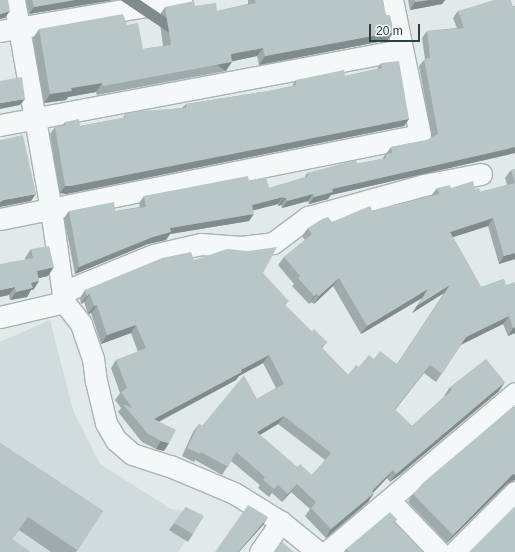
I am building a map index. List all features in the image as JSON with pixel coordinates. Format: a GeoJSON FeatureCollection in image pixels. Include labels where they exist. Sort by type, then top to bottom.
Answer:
{"type":"FeatureCollection","features":[{"type":"Feature","properties":{"kind":"street"},"geometry":{"type":"LineString","coordinates":[[14,0],[10,29],[34,118],[51,209],[64,297],[81,324],[93,358],[96,381],[106,423],[116,440],[132,454],[170,466],[234,494],[281,522],[318,552]]}},
{"type":"Feature","properties":{"kind":"street"},"geometry":{"type":"LineString","coordinates":[[10,29],[180,0]]}},
{"type":"Feature","properties":{"kind":"street"},"geometry":{"type":"LineString","coordinates":[[0,219],[420,135],[392,0]]}},
{"type":"Feature","properties":{"kind":"street"},"geometry":{"type":"LineString","coordinates":[[0,125],[402,50]]}},
{"type":"Feature","properties":{"kind":"street"},"geometry":{"type":"LineString","coordinates":[[0,317],[64,297],[153,255],[201,244],[241,247],[273,243],[308,217],[424,184],[481,174]]}},
{"type":"Feature","properties":{"kind":"street"},"geometry":{"type":"LineString","coordinates":[[327,552],[456,441],[515,393]]}},
{"type":"Feature","properties":{"kind":"street"},"geometry":{"type":"LineString","coordinates":[[455,552],[515,492]]}},
{"type":"Feature","properties":{"kind":"street"},"geometry":{"type":"LineString","coordinates":[[389,500],[439,552]]}},
{"type":"Feature","properties":{"kind":"street"},"geometry":{"type":"LineString","coordinates":[[260,552],[281,522]]}},
{"type":"Feature","properties":{"kind":"shaded area"},"geometry":{"type":"Polygon","coordinates":[[[50,320],[73,410],[100,464],[171,509],[204,514],[178,552],[0,552],[0,342],[50,320]]]}},
{"type":"Feature","properties":{"kind":"building"},"geometry":{"type":"Polygon","coordinates":[[[0,0],[8,0],[10,11],[0,14],[0,0]]]}},
{"type":"Feature","properties":{"kind":"building"},"geometry":{"type":"Polygon","coordinates":[[[32,0],[75,0],[34,7],[32,0]]]}},
{"type":"Feature","properties":{"kind":"building"},"geometry":{"type":"Polygon","coordinates":[[[255,0],[383,0],[386,15],[390,15],[394,32],[265,56],[263,48],[231,54],[232,62],[103,86],[102,83],[71,88],[72,91],[50,94],[39,29],[123,14],[127,25],[138,23],[143,49],[171,45],[165,7],[194,1],[195,6],[216,3],[217,11],[256,3],[255,0]]]}},
{"type":"Feature","properties":{"kind":"building"},"geometry":{"type":"Polygon","coordinates":[[[415,0],[429,0],[415,2],[415,0]]]}},
{"type":"Feature","properties":{"kind":"building"},"geometry":{"type":"Polygon","coordinates":[[[494,0],[511,0],[513,7],[515,6],[515,147],[332,189],[333,192],[314,197],[313,194],[287,201],[286,198],[283,197],[252,205],[254,214],[170,228],[171,232],[153,237],[79,267],[69,211],[114,202],[115,211],[146,207],[144,196],[248,176],[249,181],[266,177],[269,188],[308,176],[307,173],[356,160],[357,164],[386,158],[386,154],[392,153],[391,147],[427,140],[438,134],[424,59],[430,58],[427,31],[464,28],[458,11],[494,0]]]}},
{"type":"Feature","properties":{"kind":"building"},"geometry":{"type":"Polygon","coordinates":[[[399,61],[409,119],[65,186],[55,127],[66,125],[65,122],[79,119],[80,126],[126,117],[125,114],[140,111],[186,108],[186,104],[269,91],[296,85],[296,80],[344,70],[345,76],[382,68],[381,63],[399,61]]]}},
{"type":"Feature","properties":{"kind":"building"},"geometry":{"type":"Polygon","coordinates":[[[22,77],[25,99],[0,103],[0,81],[22,77]]]}},
{"type":"Feature","properties":{"kind":"building"},"geometry":{"type":"Polygon","coordinates":[[[23,135],[36,194],[3,200],[0,202],[0,140],[23,135]]]}},
{"type":"Feature","properties":{"kind":"building"},"geometry":{"type":"Polygon","coordinates":[[[515,169],[515,183],[511,170],[515,169]]]}},
{"type":"Feature","properties":{"kind":"building"},"geometry":{"type":"Polygon","coordinates":[[[473,181],[475,189],[479,188],[480,192],[515,183],[515,253],[504,256],[493,218],[450,232],[481,287],[504,279],[506,285],[515,282],[515,327],[513,328],[509,316],[466,337],[442,374],[430,365],[395,409],[412,426],[447,395],[452,389],[450,387],[486,359],[505,382],[396,474],[393,470],[372,491],[374,493],[331,529],[311,508],[316,502],[297,484],[288,494],[278,485],[274,489],[263,480],[265,477],[236,452],[228,467],[201,452],[200,454],[187,448],[199,424],[202,426],[244,375],[257,399],[284,384],[269,355],[241,370],[242,372],[154,419],[176,430],[169,443],[161,441],[148,434],[123,404],[132,408],[121,392],[127,388],[116,360],[146,348],[136,325],[107,335],[97,305],[94,306],[90,294],[87,296],[85,290],[162,258],[191,252],[194,260],[227,249],[248,251],[277,247],[263,273],[289,301],[285,305],[312,332],[314,329],[327,342],[321,347],[348,375],[356,365],[359,367],[369,355],[374,359],[380,351],[397,364],[450,285],[418,305],[428,289],[367,326],[339,278],[319,296],[317,293],[314,296],[298,278],[300,276],[284,257],[312,234],[308,228],[328,217],[332,222],[370,206],[373,212],[396,204],[397,206],[439,194],[437,188],[450,185],[451,188],[473,181]],[[284,416],[257,432],[297,467],[300,464],[312,475],[331,453],[284,416]]]}},
{"type":"Feature","properties":{"kind":"building"},"geometry":{"type":"Polygon","coordinates":[[[49,246],[54,267],[37,271],[39,281],[31,283],[33,288],[16,292],[15,287],[0,290],[0,264],[33,258],[31,249],[49,246]]]}},
{"type":"Feature","properties":{"kind":"building"},"geometry":{"type":"Polygon","coordinates":[[[515,405],[515,474],[512,475],[453,535],[413,494],[424,482],[515,405]]]}},
{"type":"Feature","properties":{"kind":"building"},"geometry":{"type":"Polygon","coordinates":[[[0,443],[103,511],[77,550],[28,517],[12,539],[31,552],[0,552],[0,443]]]}},
{"type":"Feature","properties":{"kind":"building"},"geometry":{"type":"Polygon","coordinates":[[[248,505],[268,517],[238,552],[215,552],[248,505]]]}},
{"type":"Feature","properties":{"kind":"building"},"geometry":{"type":"Polygon","coordinates":[[[515,506],[515,552],[469,552],[515,506]]]}},
{"type":"Feature","properties":{"kind":"building"},"geometry":{"type":"Polygon","coordinates":[[[186,507],[204,516],[193,534],[174,523],[186,507]]]}},
{"type":"Feature","properties":{"kind":"building"},"geometry":{"type":"Polygon","coordinates":[[[390,512],[397,519],[393,522],[422,552],[349,552],[346,549],[390,512]]]}},
{"type":"Feature","properties":{"kind":"building"},"geometry":{"type":"Polygon","coordinates":[[[282,542],[294,552],[274,552],[282,542]]]}}]}
